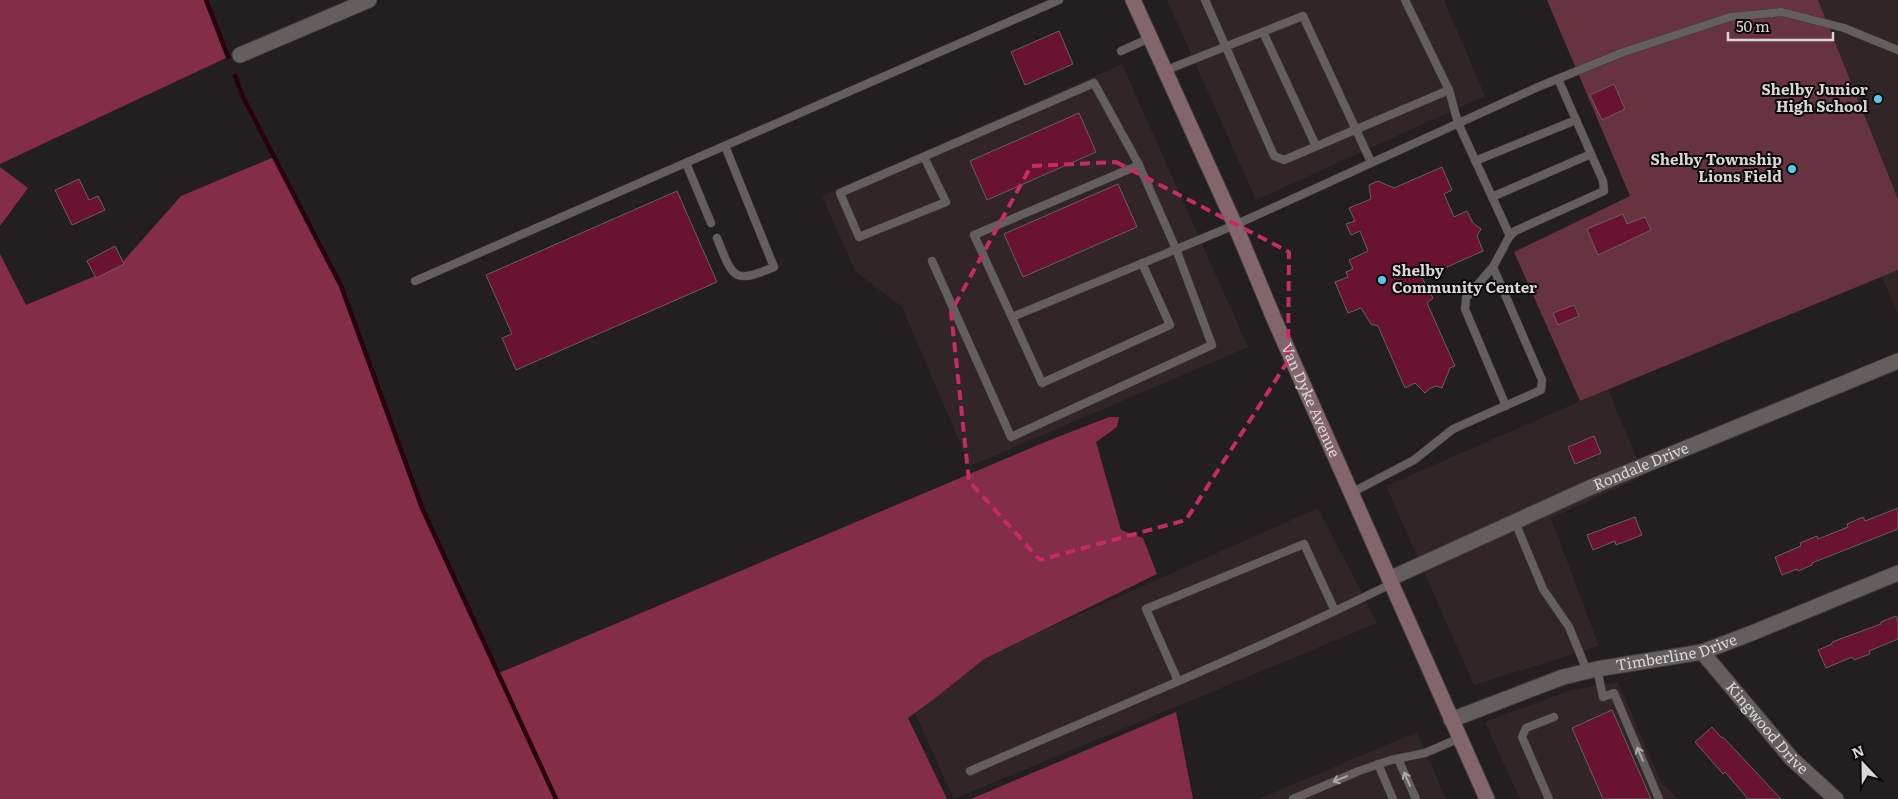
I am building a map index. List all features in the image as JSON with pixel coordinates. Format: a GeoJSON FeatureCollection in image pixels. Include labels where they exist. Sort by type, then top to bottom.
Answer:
{"type":"FeatureCollection","features":[{"type":"Feature","properties":{"kind":"main road","name":"Van Dyke Avenue"},"geometry":{"type":"LineString","coordinates":[[1133,0],[1235,225],[1275,321],[1487,799]]}},
{"type":"Feature","properties":{"kind":"street"},"geometry":{"type":"LineString","coordinates":[[240,55],[370,0]]}},
{"type":"Feature","properties":{"kind":"street","name":"Rondale Drive"},"geometry":{"type":"LineString","coordinates":[[1390,582],[1589,488],[1898,361]]}},
{"type":"Feature","properties":{"kind":"street","name":"Timberline Drive"},"geometry":{"type":"LineString","coordinates":[[1451,720],[1532,688],[1592,670],[1702,652],[1898,573]]}},
{"type":"Feature","properties":{"kind":"street","name":"Kingwood Drive"},"geometry":{"type":"LineString","coordinates":[[1702,652],[1792,759],[1836,799]]}},
{"type":"Feature","properties":{"kind":"lane"},"geometry":{"type":"LineString","coordinates":[[415,281],[1059,0]]}},
{"type":"Feature","properties":{"kind":"lane"},"geometry":{"type":"LineString","coordinates":[[1205,0],[1274,156],[1284,160],[1449,90]]}},
{"type":"Feature","properties":{"kind":"lane"},"geometry":{"type":"LineString","coordinates":[[1405,0],[1449,90],[1458,123],[1510,236]]}},
{"type":"Feature","properties":{"kind":"lane"},"geometry":{"type":"LineString","coordinates":[[1012,317],[1235,225],[1558,79],[1621,53],[1730,17],[1782,12],[1844,28],[1898,50]]}},
{"type":"Feature","properties":{"kind":"lane"},"geometry":{"type":"LineString","coordinates":[[1164,71],[1303,16],[1371,162]]}},
{"type":"Feature","properties":{"kind":"lane"},"geometry":{"type":"LineString","coordinates":[[1263,32],[1316,146]]}},
{"type":"Feature","properties":{"kind":"lane"},"geometry":{"type":"LineString","coordinates":[[1121,51],[1150,38]]}},
{"type":"Feature","properties":{"kind":"lane"},"geometry":{"type":"LineString","coordinates":[[1506,406],[1465,309],[1466,298],[1493,267],[1510,236],[1515,231],[1604,191],[1603,181],[1558,79]]}},
{"type":"Feature","properties":{"kind":"lane"},"geometry":{"type":"LineString","coordinates":[[924,157],[946,202],[859,236],[840,193],[1094,83],[1139,165],[1176,249],[1212,345],[1011,437],[932,261]]}},
{"type":"Feature","properties":{"kind":"lane"},"geometry":{"type":"LineString","coordinates":[[1475,161],[1576,120]]}},
{"type":"Feature","properties":{"kind":"lane"},"geometry":{"type":"LineString","coordinates":[[717,238],[729,266],[736,274],[743,277],[752,276],[774,267],[725,146]]}},
{"type":"Feature","properties":{"kind":"lane"},"geometry":{"type":"LineString","coordinates":[[1492,197],[1591,154]]}},
{"type":"Feature","properties":{"kind":"lane"},"geometry":{"type":"LineString","coordinates":[[686,163],[711,223]]}},
{"type":"Feature","properties":{"kind":"lane"},"geometry":{"type":"LineString","coordinates":[[1139,165],[974,235],[1042,383],[1170,325],[1142,263]]}},
{"type":"Feature","properties":{"kind":"lane"},"geometry":{"type":"LineString","coordinates":[[1351,492],[1414,460],[1453,429],[1541,390],[1542,380],[1493,267]]}},
{"type":"Feature","properties":{"kind":"lane"},"geometry":{"type":"LineString","coordinates":[[1515,522],[1543,589],[1569,627],[1592,670],[1603,697],[1614,693],[1659,799]]}},
{"type":"Feature","properties":{"kind":"lane"},"geometry":{"type":"LineString","coordinates":[[1178,681],[1146,609],[1304,544],[1335,611]]}},
{"type":"Feature","properties":{"kind":"lane"},"geometry":{"type":"LineString","coordinates":[[970,771],[1335,611],[1390,582]]}},
{"type":"Feature","properties":{"kind":"lane"},"geometry":{"type":"LineString","coordinates":[[1550,799],[1522,737],[1526,728],[1554,716]]}},
{"type":"Feature","properties":{"kind":"lane"},"geometry":{"type":"LineString","coordinates":[[1293,799],[1303,797],[1378,764],[1425,753],[1460,738]]}},
{"type":"Feature","properties":{"kind":"lane"},"geometry":{"type":"LineString","coordinates":[[1398,758],[1416,799]]}},
{"type":"Feature","properties":{"kind":"lane"},"geometry":{"type":"LineString","coordinates":[[1378,764],[1392,799]]}},
{"type":"Feature","properties":{"kind":"highlighted area"},"geometry":{"type":"Polygon","coordinates":[[[1116,162],[1289,252],[1288,361],[1186,520],[1040,560],[969,481],[951,312],[1031,166],[1116,162]]]}},
{"type":"Feature","properties":{"kind":"shaded area"},"geometry":{"type":"Polygon","coordinates":[[[0,0],[206,0],[228,57],[0,164],[0,0]]]}},
{"type":"Feature","properties":{"kind":"shaded area"},"geometry":{"type":"Polygon","coordinates":[[[1167,0],[1444,0],[1485,96],[1256,200],[1167,0]]]}},
{"type":"Feature","properties":{"kind":"shaded area"},"geometry":{"type":"Polygon","coordinates":[[[1547,0],[1818,0],[1898,199],[1898,270],[1580,401],[1514,252],[1630,196],[1547,0]]]}},
{"type":"Feature","properties":{"kind":"shaded area","name":"Shelby Junior High School"},"geometry":{"type":"Polygon","coordinates":[[[1818,0],[1898,0],[1898,199],[1818,0]]]}},
{"type":"Feature","properties":{"kind":"shaded area"},"geometry":{"type":"Polygon","coordinates":[[[1122,64],[1248,347],[970,466],[902,307],[855,271],[822,196],[1122,64]]]}},
{"type":"Feature","properties":{"kind":"shaded area"},"geometry":{"type":"Polygon","coordinates":[[[274,157],[341,286],[422,508],[499,673],[1045,442],[1109,417],[1119,417],[1117,427],[1096,442],[1121,530],[1143,538],[1157,574],[984,659],[908,718],[947,799],[0,799],[0,254],[26,305],[119,266],[181,196],[274,157]]]}},
{"type":"Feature","properties":{"kind":"shaded area"},"geometry":{"type":"Polygon","coordinates":[[[0,167],[28,188],[0,226],[0,167]]]}},
{"type":"Feature","properties":{"kind":"shaded area"},"geometry":{"type":"Polygon","coordinates":[[[1898,270],[1898,313],[1882,277],[1898,270]]]}},
{"type":"Feature","properties":{"kind":"shaded area"},"geometry":{"type":"Polygon","coordinates":[[[1608,389],[1644,476],[1551,518],[1599,646],[1474,685],[1386,486],[1608,389]]]}},
{"type":"Feature","properties":{"kind":"shaded area"},"geometry":{"type":"Polygon","coordinates":[[[1318,508],[1377,623],[954,799],[905,692],[1318,508]]]}},
{"type":"Feature","properties":{"kind":"shaded area"},"geometry":{"type":"Polygon","coordinates":[[[1618,682],[1661,782],[1678,799],[1520,799],[1485,722],[1571,690],[1618,682]]]}},
{"type":"Feature","properties":{"kind":"shaded area"},"geometry":{"type":"Polygon","coordinates":[[[1176,712],[1193,799],[971,799],[1176,712]]]}},
{"type":"Feature","properties":{"kind":"shaded area"},"geometry":{"type":"Polygon","coordinates":[[[1417,732],[1446,799],[1259,799],[1417,732]]]}},
{"type":"Feature","properties":{"kind":"building"},"geometry":{"type":"Polygon","coordinates":[[[1059,31],[1073,64],[1025,85],[1011,52],[1059,31]]]}},
{"type":"Feature","properties":{"kind":"building"},"geometry":{"type":"Polygon","coordinates":[[[1614,84],[1625,109],[1602,120],[1590,95],[1614,84]]]}},
{"type":"Feature","properties":{"kind":"building"},"geometry":{"type":"Polygon","coordinates":[[[1079,113],[1096,152],[987,200],[970,161],[1079,113]]]}},
{"type":"Feature","properties":{"kind":"building","name":"Shelby Community Center"},"geometry":{"type":"Polygon","coordinates":[[[1442,167],[1452,190],[1444,194],[1454,217],[1467,211],[1473,223],[1481,229],[1477,236],[1483,251],[1422,278],[1433,298],[1427,303],[1455,366],[1450,368],[1442,388],[1436,386],[1425,393],[1415,383],[1405,388],[1378,326],[1371,324],[1361,308],[1348,313],[1335,282],[1348,277],[1346,272],[1353,269],[1349,260],[1368,251],[1360,231],[1351,235],[1346,224],[1355,221],[1349,208],[1371,199],[1369,185],[1378,181],[1394,188],[1442,167]]]}},
{"type":"Feature","properties":{"kind":"building"},"geometry":{"type":"Polygon","coordinates":[[[79,179],[89,200],[98,196],[105,210],[72,225],[55,190],[79,179]]]}},
{"type":"Feature","properties":{"kind":"building"},"geometry":{"type":"Polygon","coordinates":[[[1118,184],[1137,227],[1023,277],[1004,234],[1118,184]]]}},
{"type":"Feature","properties":{"kind":"building"},"geometry":{"type":"Polygon","coordinates":[[[677,191],[717,282],[516,370],[502,338],[512,334],[486,275],[677,191]]]}},
{"type":"Feature","properties":{"kind":"building"},"geometry":{"type":"Polygon","coordinates":[[[1623,214],[1627,224],[1645,217],[1651,230],[1598,255],[1587,229],[1623,214]]]}},
{"type":"Feature","properties":{"kind":"building"},"geometry":{"type":"Polygon","coordinates":[[[115,246],[124,264],[96,278],[87,261],[115,246]]]}},
{"type":"Feature","properties":{"kind":"building"},"geometry":{"type":"Polygon","coordinates":[[[1574,305],[1579,316],[1558,325],[1553,313],[1574,305]]]}},
{"type":"Feature","properties":{"kind":"building"},"geometry":{"type":"Polygon","coordinates":[[[1594,436],[1601,453],[1575,464],[1568,447],[1594,436]]]}},
{"type":"Feature","properties":{"kind":"building"},"geometry":{"type":"Polygon","coordinates":[[[1898,508],[1898,529],[1812,563],[1812,565],[1798,571],[1797,569],[1782,575],[1775,557],[1801,546],[1800,543],[1817,536],[1818,539],[1848,527],[1847,524],[1863,517],[1865,521],[1898,508]]]}},
{"type":"Feature","properties":{"kind":"building"},"geometry":{"type":"Polygon","coordinates":[[[1635,517],[1642,535],[1616,545],[1615,541],[1593,550],[1587,535],[1635,517]]]}},
{"type":"Feature","properties":{"kind":"building"},"geometry":{"type":"Polygon","coordinates":[[[1896,616],[1898,639],[1869,651],[1870,654],[1854,660],[1852,657],[1826,668],[1818,650],[1832,644],[1832,642],[1881,624],[1881,622],[1896,616]]]}},
{"type":"Feature","properties":{"kind":"building"},"geometry":{"type":"Polygon","coordinates":[[[1612,710],[1651,799],[1603,799],[1572,728],[1612,710]]]}},
{"type":"Feature","properties":{"kind":"building"},"geometry":{"type":"Polygon","coordinates":[[[1712,727],[1781,799],[1748,799],[1725,772],[1723,774],[1695,742],[1712,727]]]}},
{"type":"Feature","properties":{"kind":"waterway"},"geometry":{"type":"LineString","coordinates":[[206,0],[228,57]]}},
{"type":"Feature","properties":{"kind":"waterway"},"geometry":{"type":"LineString","coordinates":[[235,76],[243,97],[341,286],[422,508],[556,799]]}},
{"type":"Feature","properties":{"kind":"place","name":"Shelby Junior High School"},"geometry":{"type":"Point","coordinates":[1878,99]}},
{"type":"Feature","properties":{"kind":"place","name":"Shelby Township Lions Field"},"geometry":{"type":"Point","coordinates":[1792,169]}},
{"type":"Feature","properties":{"kind":"place","name":"Shelby Community Center"},"geometry":{"type":"Point","coordinates":[1382,280]}}]}
